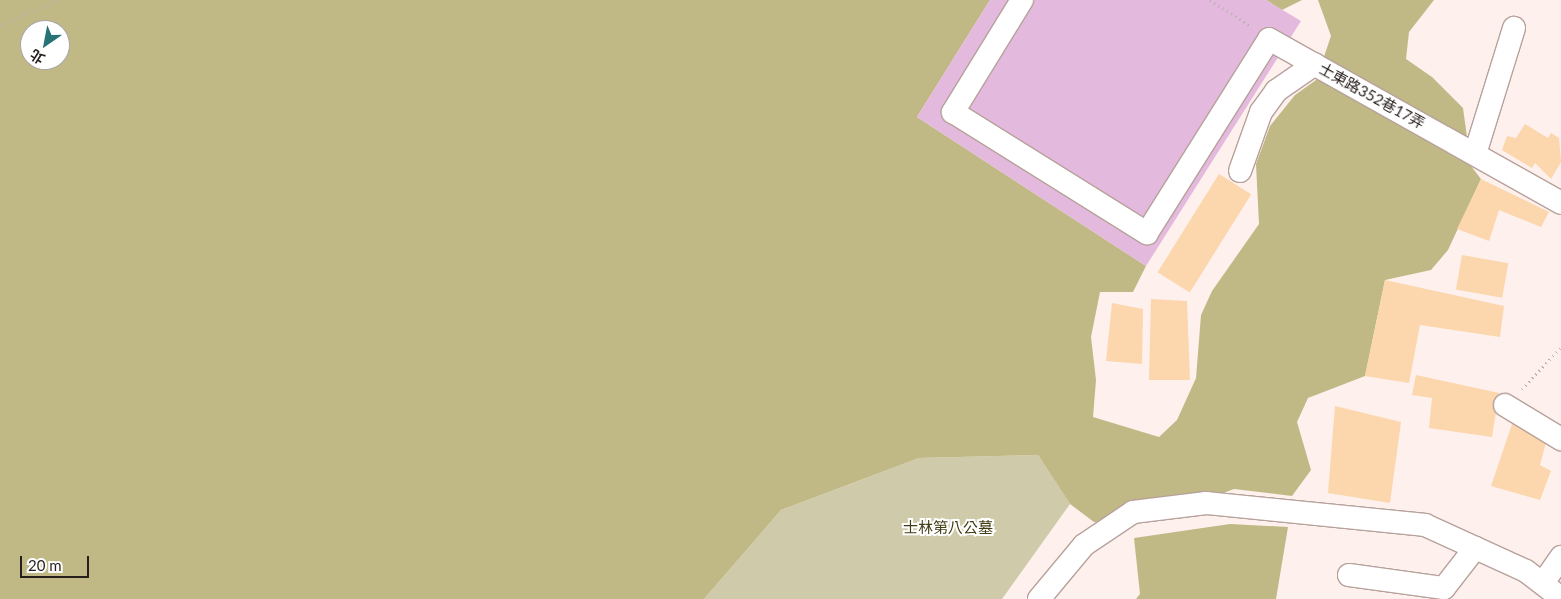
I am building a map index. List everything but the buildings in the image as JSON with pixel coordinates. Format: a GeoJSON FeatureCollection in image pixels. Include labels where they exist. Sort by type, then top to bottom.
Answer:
{"type":"FeatureCollection","features":[{"type":"Feature","properties":{"kind":"street"},"geometry":{"type":"LineString","coordinates":[[1022,0],[953,112],[1147,233],[1269,39]]}},
{"type":"Feature","properties":{"kind":"street"},"geometry":{"type":"LineString","coordinates":[[1474,154],[1514,28]]}},
{"type":"Feature","properties":{"kind":"street","name":"士東路352巷17弄"},"geometry":{"type":"LineString","coordinates":[[1269,39],[1561,203]]}},
{"type":"Feature","properties":{"kind":"street"},"geometry":{"type":"LineString","coordinates":[[1240,171],[1261,112],[1276,91],[1315,64]]}},
{"type":"Feature","properties":{"kind":"street"},"geometry":{"type":"LineString","coordinates":[[1506,405],[1561,439]]}},
{"type":"Feature","properties":{"kind":"street"},"geometry":{"type":"LineString","coordinates":[[1039,599],[1084,545],[1133,512],[1206,503],[1425,524],[1543,583],[1561,598]]}},
{"type":"Feature","properties":{"kind":"street"},"geometry":{"type":"LineString","coordinates":[[1349,575],[1444,588],[1475,548]]}},
{"type":"Feature","properties":{"kind":"street"},"geometry":{"type":"LineString","coordinates":[[1543,583],[1561,557]]}},
{"type":"Feature","properties":{"kind":"path"},"geometry":{"type":"LineString","coordinates":[[0,25],[58,0]]}},
{"type":"Feature","properties":{"kind":"path"},"geometry":{"type":"LineString","coordinates":[[1210,0],[1269,39]]}},
{"type":"Feature","properties":{"kind":"path"},"geometry":{"type":"LineString","coordinates":[[1506,405],[1561,347]]}},
{"type":"Feature","properties":{"kind":"green space","name":"士林第八公墓"},"geometry":{"type":"Polygon","coordinates":[[[1038,455],[1070,504],[1002,599],[704,599],[781,510],[919,458],[1038,455]]]}},
{"type":"Feature","properties":{"kind":"shaded area"},"geometry":{"type":"Polygon","coordinates":[[[0,0],[990,0],[917,117],[1146,266],[1133,292],[1100,292],[1091,337],[1096,380],[1093,417],[1159,437],[1177,420],[1196,378],[1201,315],[1212,291],[1259,224],[1256,164],[1270,126],[1295,95],[1316,80],[1331,36],[1318,0],[1434,0],[1409,32],[1406,59],[1432,77],[1463,108],[1471,166],[1481,179],[1448,250],[1431,270],[1385,280],[1365,376],[1308,398],[1297,422],[1311,470],[1292,496],[1234,489],[1156,519],[1094,522],[1070,504],[1038,455],[919,458],[781,510],[704,599],[0,599],[0,0]]]}},
{"type":"Feature","properties":{"kind":"shaded area"},"geometry":{"type":"Polygon","coordinates":[[[990,0],[1266,0],[1301,21],[1146,266],[917,117],[990,0]]]}},
{"type":"Feature","properties":{"kind":"shaded area"},"geometry":{"type":"Polygon","coordinates":[[[1266,0],[1302,0],[1282,10],[1266,0]]]}},
{"type":"Feature","properties":{"kind":"shaded area"},"geometry":{"type":"Polygon","coordinates":[[[1230,524],[1288,527],[1276,599],[1136,599],[1140,594],[1134,538],[1230,524]]]}}]}
